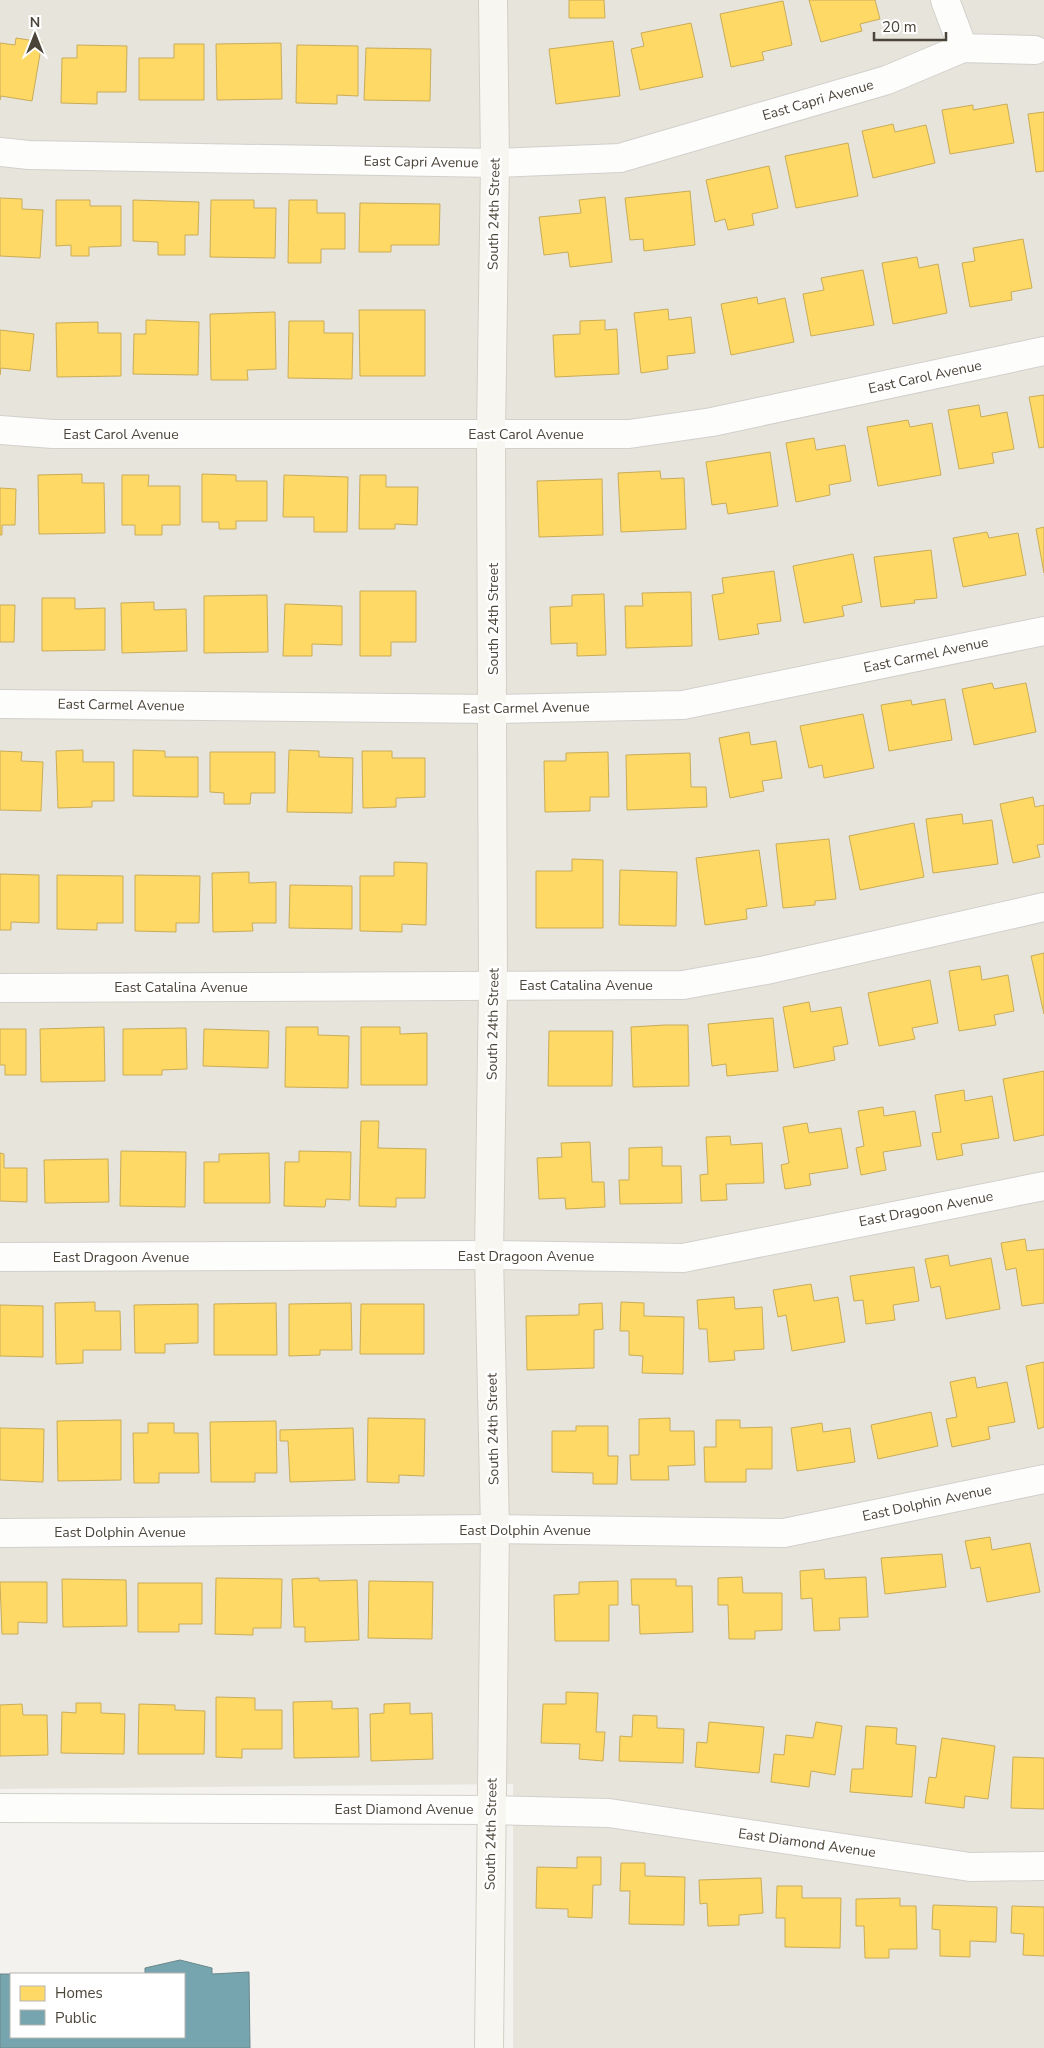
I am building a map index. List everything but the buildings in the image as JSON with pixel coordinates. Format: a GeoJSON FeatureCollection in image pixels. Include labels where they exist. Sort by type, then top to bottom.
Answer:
{"type":"FeatureCollection","features":[{"type":"Feature","properties":{"kind":"street","name":"South 24th Street"},"geometry":{"type":"LineString","coordinates":[[489,2048],[495,1529],[489,1255],[493,986],[491,434],[495,163],[493,0]]}},
{"type":"Feature","properties":{"kind":"street"},"geometry":{"type":"LineString","coordinates":[[945,0],[963,48]]}},
{"type":"Feature","properties":{"kind":"street","name":"East Capri Avenue"},"geometry":{"type":"LineString","coordinates":[[0,152],[29,156],[495,163],[620,158],[887,80],[963,48],[1035,50]]}},
{"type":"Feature","properties":{"kind":"street","name":"East Carol Avenue"},"geometry":{"type":"LineString","coordinates":[[0,430],[53,434],[629,434],[722,420],[1044,351]]}},
{"type":"Feature","properties":{"kind":"street","name":"East Carmel Avenue"},"geometry":{"type":"LineString","coordinates":[[0,704],[493,709],[683,706],[1044,631]]}},
{"type":"Feature","properties":{"kind":"street","name":"East Catalina Avenue"},"geometry":{"type":"LineString","coordinates":[[0,988],[683,984],[766,970],[1044,908]]}},
{"type":"Feature","properties":{"kind":"street","name":"East Dragoon Avenue"},"geometry":{"type":"LineString","coordinates":[[0,1257],[489,1255],[683,1258],[1044,1186]]}},
{"type":"Feature","properties":{"kind":"street","name":"East Dolphin Avenue"},"geometry":{"type":"LineString","coordinates":[[0,1532],[495,1529],[784,1532],[1044,1479]]}},
{"type":"Feature","properties":{"kind":"street","name":"East Diamond Avenue"},"geometry":{"type":"LineString","coordinates":[[0,1808],[491,1810],[609,1813],[970,1867],[1044,1866]]}},
{"type":"Feature","properties":{"kind":"shaded area"},"geometry":{"type":"Polygon","coordinates":[[[0,0],[1044,0],[1044,2048],[513,2048],[513,1784],[0,1789],[0,0]]]}}]}
